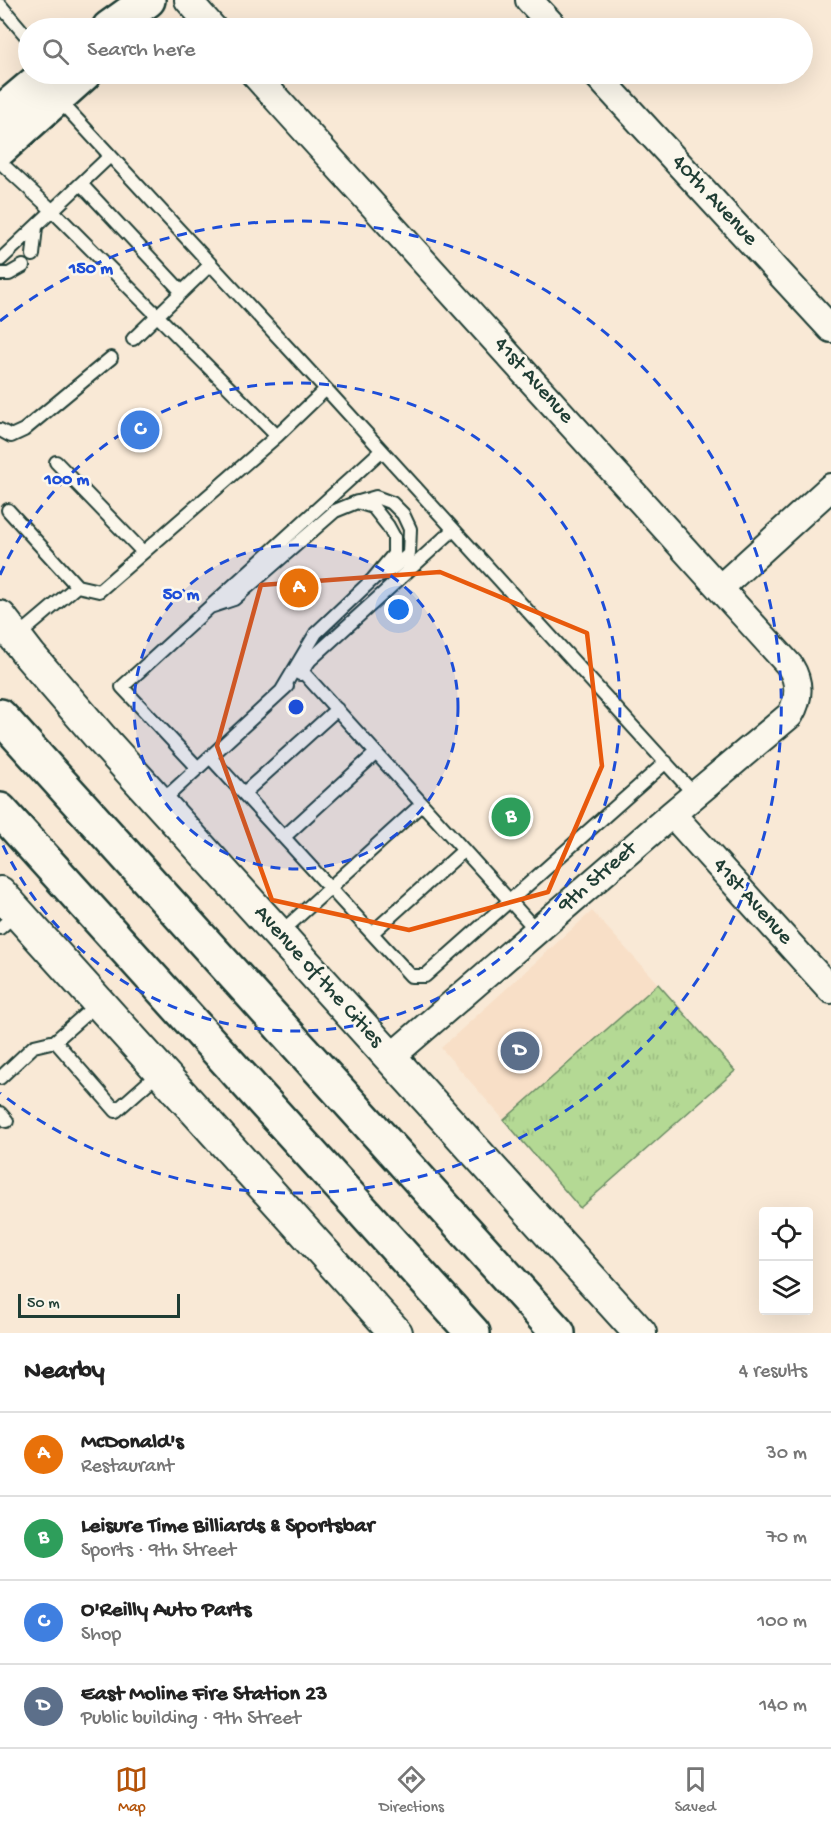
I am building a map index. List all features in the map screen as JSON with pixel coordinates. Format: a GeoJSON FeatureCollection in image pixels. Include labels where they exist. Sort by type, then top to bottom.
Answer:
{"type":"FeatureCollection","features":[{"type":"Feature","properties":{"kind":"main road"},"geometry":{"type":"LineString","coordinates":[[0,113],[51,86]]}},
{"type":"Feature","properties":{"kind":"main road"},"geometry":{"type":"LineString","coordinates":[[0,149],[51,86]]}},
{"type":"Feature","properties":{"kind":"main road"},"geometry":{"type":"LineString","coordinates":[[0,716],[558,1333]]}},
{"type":"Feature","properties":{"kind":"main road"},"geometry":{"type":"LineString","coordinates":[[0,810],[473,1333]]}},
{"type":"Feature","properties":{"kind":"street"},"geometry":{"type":"LineString","coordinates":[[188,0],[204,18]]}},
{"type":"Feature","properties":{"kind":"street"},"geometry":{"type":"LineString","coordinates":[[529,0],[546,18]]}},
{"type":"Feature","properties":{"kind":"street","name":"41st Avenue"},"geometry":{"type":"LineString","coordinates":[[263,84],[790,666],[795,674],[798,696]]}},
{"type":"Feature","properties":{"kind":"street","name":"40th Avenue"},"geometry":{"type":"LineString","coordinates":[[605,84],[831,329]]}},
{"type":"Feature","properties":{"kind":"street"},"geometry":{"type":"LineString","coordinates":[[720,588],[831,487]]}},
{"type":"Feature","properties":{"kind":"street","name":"Avenue of the Cities"},"geometry":{"type":"LineString","coordinates":[[8,628],[100,737],[640,1333]]}},
{"type":"Feature","properties":{"kind":"street","name":"9th Street"},"geometry":{"type":"LineString","coordinates":[[391,1057],[790,715],[798,696]]}},
{"type":"Feature","properties":{"kind":"street","name":"41st Avenue"},"geometry":{"type":"LineString","coordinates":[[672,814],[831,990]]}},
{"type":"Feature","properties":{"kind":"street"},"geometry":{"type":"LineString","coordinates":[[6,911],[99,1003],[396,1333]]}},
{"type":"Feature","properties":{"kind":"lane"},"geometry":{"type":"LineString","coordinates":[[0,5],[18,26]]}},
{"type":"Feature","properties":{"kind":"lane"},"geometry":{"type":"LineString","coordinates":[[51,86],[110,156],[326,389],[695,795]]}},
{"type":"Feature","properties":{"kind":"lane"},"geometry":{"type":"LineString","coordinates":[[0,260],[110,156]]}},
{"type":"Feature","properties":{"kind":"lane"},"geometry":{"type":"LineString","coordinates":[[0,162],[53,211],[277,436]]}},
{"type":"Feature","properties":{"kind":"lane"},"geometry":{"type":"LineString","coordinates":[[81,184],[182,292]]}},
{"type":"Feature","properties":{"kind":"lane"},"geometry":{"type":"LineString","coordinates":[[33,255],[36,227]]}},
{"type":"Feature","properties":{"kind":"lane"},"geometry":{"type":"LineString","coordinates":[[133,339],[210,265]]}},
{"type":"Feature","properties":{"kind":"lane"},"geometry":{"type":"LineString","coordinates":[[0,274],[9,274],[23,266]]}},
{"type":"Feature","properties":{"kind":"lane"},"geometry":{"type":"LineString","coordinates":[[0,430],[11,436],[24,430],[111,358]]}},
{"type":"Feature","properties":{"kind":"lane"},"geometry":{"type":"LineString","coordinates":[[8,510],[77,586],[99,591],[277,436],[326,389]]}},
{"type":"Feature","properties":{"kind":"lane"},"geometry":{"type":"LineString","coordinates":[[198,768],[122,687],[381,451]]}},
{"type":"Feature","properties":{"kind":"lane"},"geometry":{"type":"LineString","coordinates":[[56,462],[143,552]]}},
{"type":"Feature","properties":{"kind":"lane"},"geometry":{"type":"LineString","coordinates":[[206,609],[234,600],[335,512],[357,502],[376,497],[392,503],[404,514],[410,529],[409,554],[393,568],[373,579]]}},
{"type":"Feature","properties":{"kind":"lane"},"geometry":{"type":"LineString","coordinates":[[282,690],[316,633],[373,579],[394,554],[394,537],[373,507],[357,502]]}},
{"type":"Feature","properties":{"kind":"lane"},"geometry":{"type":"LineString","coordinates":[[160,803],[302,671],[310,660],[453,530]]}},
{"type":"Feature","properties":{"kind":"lane"},"geometry":{"type":"LineString","coordinates":[[8,628],[77,586]]}},
{"type":"Feature","properties":{"kind":"lane"},"geometry":{"type":"LineString","coordinates":[[302,671],[537,931]]}},
{"type":"Feature","properties":{"kind":"lane"},"geometry":{"type":"LineString","coordinates":[[244,793],[337,709]]}},
{"type":"Feature","properties":{"kind":"lane"},"geometry":{"type":"LineString","coordinates":[[284,837],[376,753]]}},
{"type":"Feature","properties":{"kind":"lane"},"geometry":{"type":"LineString","coordinates":[[210,757],[411,976],[425,976],[666,762]]}},
{"type":"Feature","properties":{"kind":"lane"},"geometry":{"type":"LineString","coordinates":[[279,934],[422,804]]}},
{"type":"Feature","properties":{"kind":"lane"},"geometry":{"type":"LineString","coordinates":[[372,933],[464,850]]}},
{"type":"Feature","properties":{"kind":"lane"},"geometry":{"type":"LineString","coordinates":[[0,1078],[34,1046],[55,1041],[99,1003]]}},
{"type":"Feature","properties":{"kind":"lane"},"geometry":{"type":"LineString","coordinates":[[55,1041],[116,1111],[161,1071]]}},
{"type":"Feature","properties":{"kind":"highlighted area"},"geometry":{"type":"Polygon","coordinates":[[[440,572],[587,633],[602,766],[548,892],[409,930],[272,900],[217,746],[261,585],[440,572]]]}},
{"type":"Feature","properties":{"kind":"shaded area"},"geometry":{"type":"Polygon","coordinates":[[[592,911],[658,984],[504,1120],[441,1048],[592,911]]]}},
{"type":"Feature","properties":{"kind":"green space"},"geometry":{"type":"Polygon","coordinates":[[[658,984],[735,1071],[580,1208],[504,1120],[658,984]]]}},
{"type":"Feature","properties":{"kind":"place","name":"O'Reilly Auto Parts"},"geometry":{"type":"Point","coordinates":[140,430]}},
{"type":"Feature","properties":{"kind":"place","name":"McDonald's"},"geometry":{"type":"Point","coordinates":[299,588]}},
{"type":"Feature","properties":{"kind":"place","name":"Leisure Time Billiards & Sportsbar"},"geometry":{"type":"Point","coordinates":[511,817]}},
{"type":"Feature","properties":{"kind":"place","name":"East Moline Fire Station 23"},"geometry":{"type":"Point","coordinates":[520,1051]}}]}
